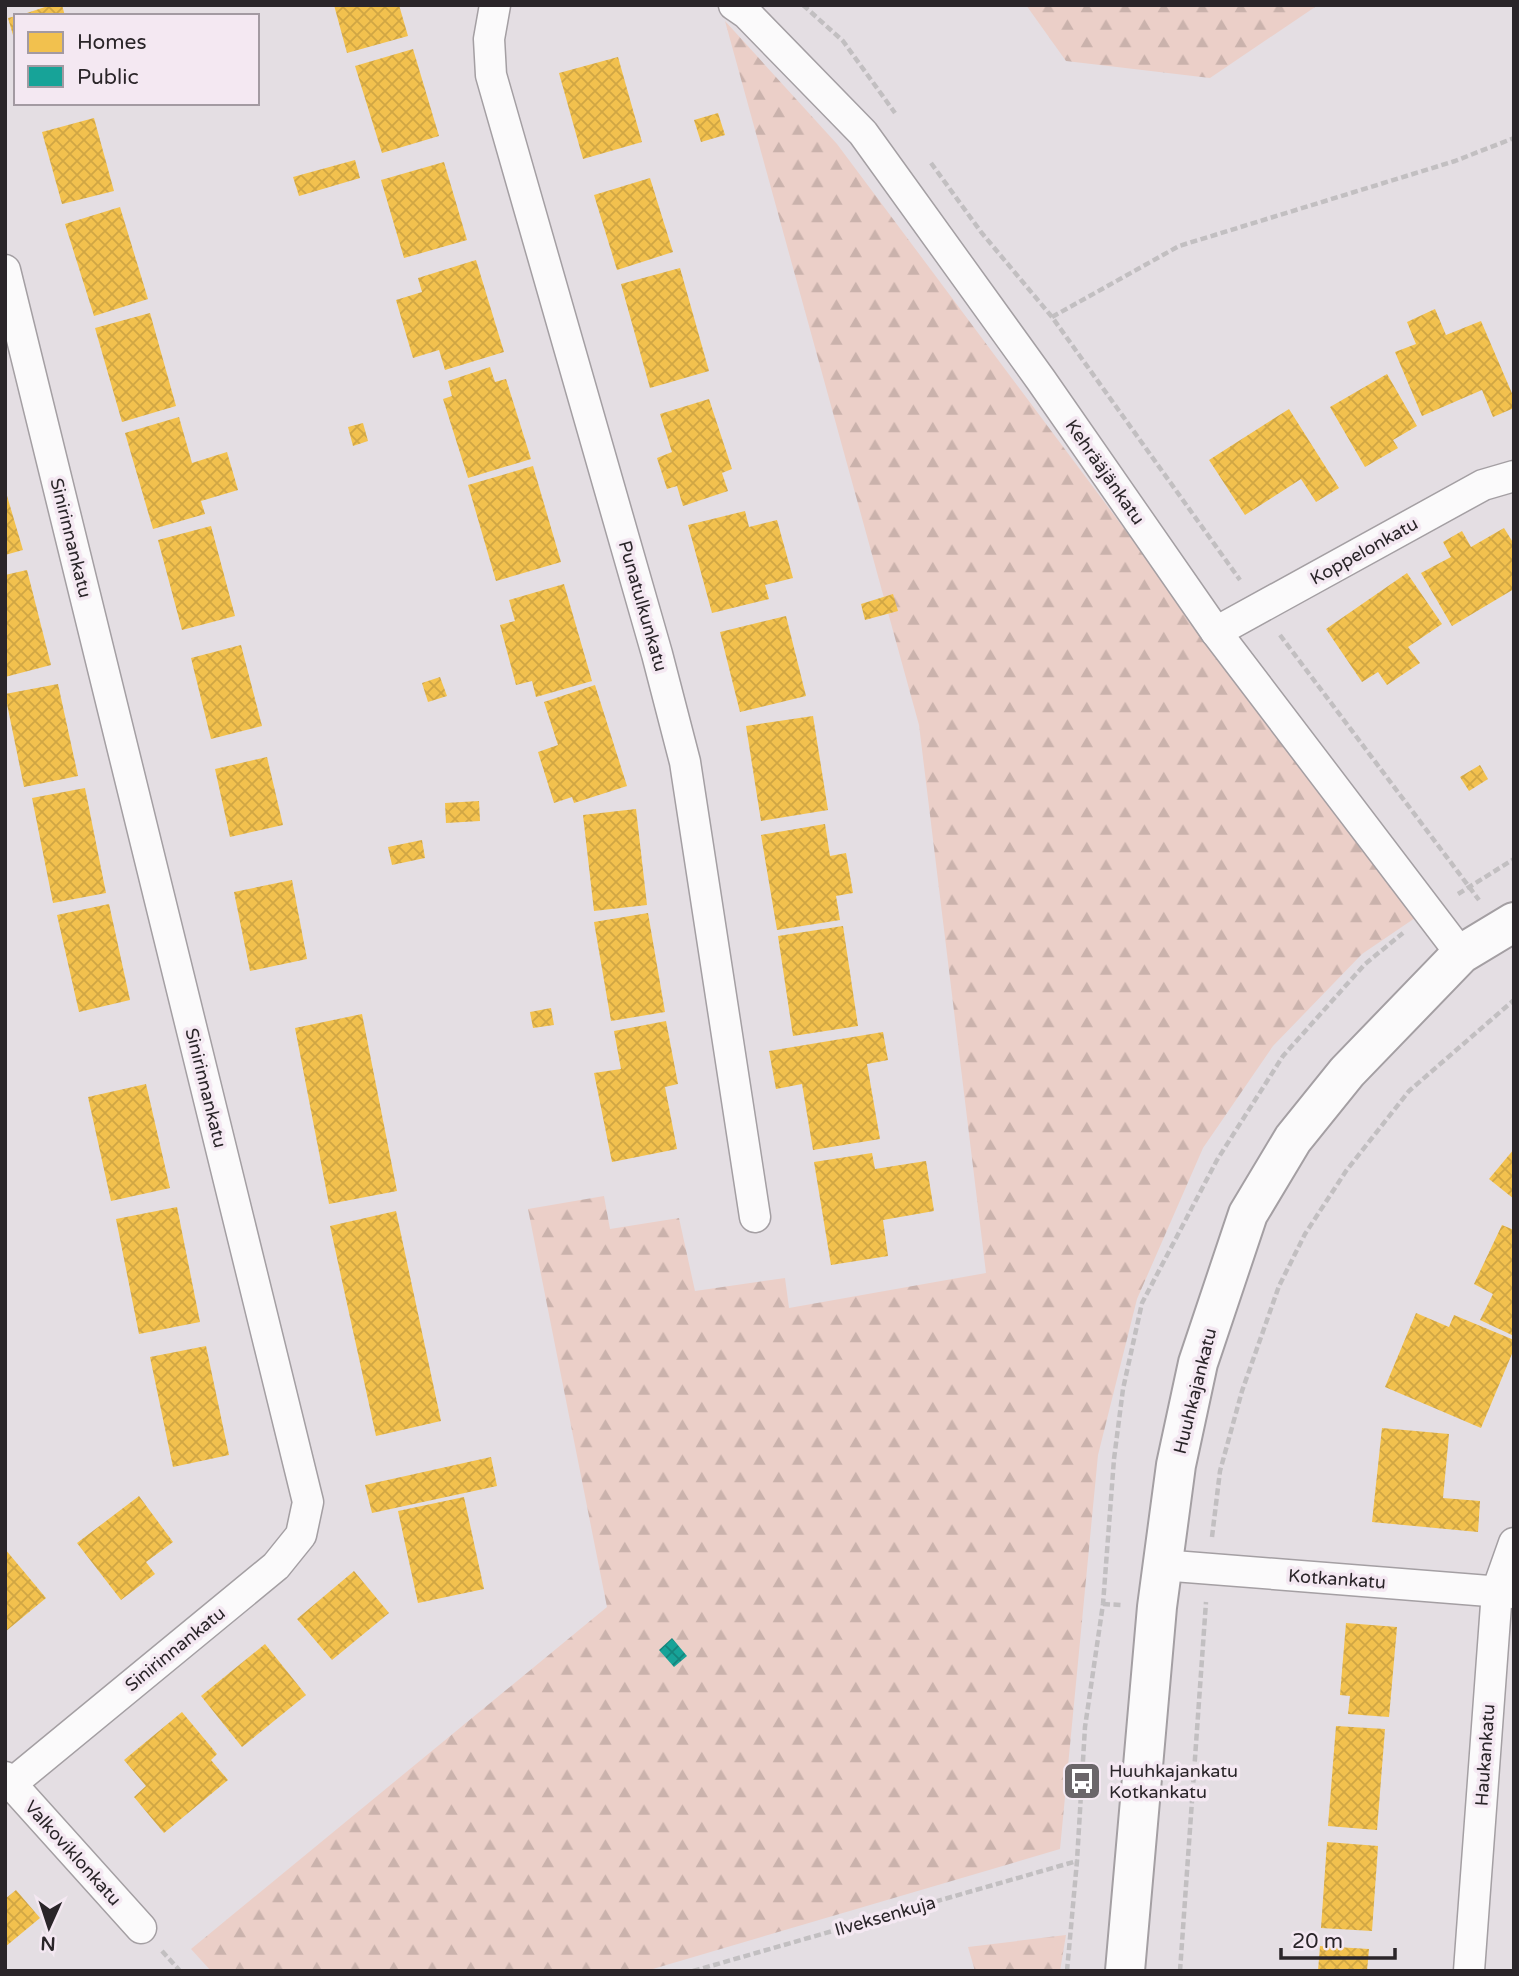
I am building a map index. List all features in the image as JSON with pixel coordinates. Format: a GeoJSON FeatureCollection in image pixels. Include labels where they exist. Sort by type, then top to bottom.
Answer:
{"type":"FeatureCollection","features":[{"type":"Feature","properties":{"kind":"street","name":"Punatulkunkatu"},"geometry":{"type":"LineString","coordinates":[[495,5],[489,39],[491,75],[654,641],[685,762],[755,1217]]}},
{"type":"Feature","properties":{"kind":"street","name":"Kehrääjänkatu"},"geometry":{"type":"LineString","coordinates":[[734,5],[747,14],[863,133],[1041,380],[1216,632],[1461,954]]}},
{"type":"Feature","properties":{"kind":"street","name":"Sinirinnankatu"},"geometry":{"type":"LineString","coordinates":[[5,270],[308,1502],[301,1535],[276,1566],[8,1780]]}},
{"type":"Feature","properties":{"kind":"street","name":"Koppelonkatu"},"geometry":{"type":"LineString","coordinates":[[1216,632],[1483,485],[1514,476]]}},
{"type":"Feature","properties":{"kind":"street","name":"Huuhkajankatu"},"geometry":{"type":"LineString","coordinates":[[1125,1971],[1161,1565],[1176,1465],[1198,1363],[1248,1214],[1293,1139],[1347,1072],[1461,954],[1514,922]]}},
{"type":"Feature","properties":{"kind":"street","name":"Haukankatu"},"geometry":{"type":"LineString","coordinates":[[1469,1971],[1505,1592],[1514,1543]]}},
{"type":"Feature","properties":{"kind":"street","name":"Kotkankatu"},"geometry":{"type":"LineString","coordinates":[[1161,1565],[1505,1592]]}},
{"type":"Feature","properties":{"kind":"street","name":"Valkoviklonkatu"},"geometry":{"type":"LineString","coordinates":[[8,1780],[141,1928]]}},
{"type":"Feature","properties":{"kind":"path"},"geometry":{"type":"LineString","coordinates":[[803,5],[843,41],[900,120]]}},
{"type":"Feature","properties":{"kind":"path"},"geometry":{"type":"LineString","coordinates":[[1052,317],[1179,246],[1455,162],[1514,138]]}},
{"type":"Feature","properties":{"kind":"path"},"geometry":{"type":"LineString","coordinates":[[924,153],[981,232],[1052,317],[1260,608],[1469,888]]}},
{"type":"Feature","properties":{"kind":"path"},"geometry":{"type":"LineString","coordinates":[[1180,1971],[1209,1569],[1220,1471],[1242,1391],[1279,1286],[1305,1234],[1346,1171],[1409,1091],[1514,1000]]}},
{"type":"Feature","properties":{"kind":"path","name":"Ilveksenkuja"},"geometry":{"type":"LineString","coordinates":[[694,1971],[1077,1861],[1067,1971]]}},
{"type":"Feature","properties":{"kind":"green space"},"geometry":{"type":"Polygon","coordinates":[[[1026,5],[1318,5],[1210,78],[1066,61],[1026,5]]]}},
{"type":"Feature","properties":{"kind":"green space"},"geometry":{"type":"Polygon","coordinates":[[[725,21],[837,144],[1415,918],[1362,954],[1273,1046],[1203,1148],[1137,1299],[1098,1455],[1060,1849],[646,1971],[211,1971],[191,1949],[607,1607],[528,1209],[604,1196],[610,1229],[679,1218],[695,1291],[785,1278],[789,1308],[986,1273],[919,725],[725,21]]]}},
{"type":"Feature","properties":{"kind":"green space"},"geometry":{"type":"Polygon","coordinates":[[[1066,1935],[1060,1971],[975,1971],[968,1947],[1066,1935]]]}},
{"type":"Feature","properties":{"kind":"building: Homes"},"geometry":{"type":"Polygon","coordinates":[[[51,5],[62,5],[64,14],[24,14],[51,5]]]}},
{"type":"Feature","properties":{"kind":"building: Homes"},"geometry":{"type":"Polygon","coordinates":[[[334,5],[399,5],[408,36],[347,53],[334,5]]]}},
{"type":"Feature","properties":{"kind":"building: Homes"},"geometry":{"type":"Polygon","coordinates":[[[14,16],[14,39],[8,18],[14,16]]]}},
{"type":"Feature","properties":{"kind":"building: Homes"},"geometry":{"type":"Polygon","coordinates":[[[413,49],[439,136],[382,153],[355,66],[413,49]]]}},
{"type":"Feature","properties":{"kind":"building: Homes"},"geometry":{"type":"Polygon","coordinates":[[[618,57],[642,142],[583,159],[559,73],[618,57]]]}},
{"type":"Feature","properties":{"kind":"building: Homes"},"geometry":{"type":"Polygon","coordinates":[[[718,113],[725,135],[701,142],[694,120],[718,113]]]}},
{"type":"Feature","properties":{"kind":"building: Homes"},"geometry":{"type":"Polygon","coordinates":[[[94,118],[114,191],[62,204],[42,132],[94,118]]]}},
{"type":"Feature","properties":{"kind":"building: Homes"},"geometry":{"type":"Polygon","coordinates":[[[355,160],[360,178],[299,196],[293,177],[355,160]]]}},
{"type":"Feature","properties":{"kind":"building: Homes"},"geometry":{"type":"Polygon","coordinates":[[[444,162],[467,240],[404,258],[381,180],[444,162]]]}},
{"type":"Feature","properties":{"kind":"building: Homes"},"geometry":{"type":"Polygon","coordinates":[[[650,178],[673,252],[617,270],[594,195],[650,178]]]}},
{"type":"Feature","properties":{"kind":"building: Homes"},"geometry":{"type":"Polygon","coordinates":[[[120,207],[148,299],[94,316],[65,224],[120,207]]]}},
{"type":"Feature","properties":{"kind":"building: Homes"},"geometry":{"type":"Polygon","coordinates":[[[476,260],[504,352],[445,370],[439,350],[413,358],[396,300],[422,292],[418,278],[476,260]]]}},
{"type":"Feature","properties":{"kind":"building: Homes"},"geometry":{"type":"Polygon","coordinates":[[[680,268],[709,371],[650,388],[621,284],[680,268]]]}},
{"type":"Feature","properties":{"kind":"building: Homes"},"geometry":{"type":"Polygon","coordinates":[[[1435,309],[1446,335],[1481,321],[1514,398],[1514,408],[1493,417],[1482,390],[1422,416],[1395,352],[1416,344],[1407,322],[1435,309]]]}},
{"type":"Feature","properties":{"kind":"building: Homes"},"geometry":{"type":"Polygon","coordinates":[[[150,313],[176,406],[122,422],[95,328],[150,313]]]}},
{"type":"Feature","properties":{"kind":"building: Homes"},"geometry":{"type":"Polygon","coordinates":[[[490,367],[495,382],[506,379],[531,459],[468,478],[443,399],[452,396],[448,381],[490,367]]]}},
{"type":"Feature","properties":{"kind":"building: Homes"},"geometry":{"type":"Polygon","coordinates":[[[1387,374],[1417,426],[1393,440],[1398,448],[1365,467],[1330,407],[1387,374]]]}},
{"type":"Feature","properties":{"kind":"building: Homes"},"geometry":{"type":"Polygon","coordinates":[[[709,399],[732,469],[722,473],[728,491],[683,506],[677,486],[667,489],[657,458],[672,452],[660,414],[709,399]]]}},
{"type":"Feature","properties":{"kind":"building: Homes"},"geometry":{"type":"Polygon","coordinates":[[[1289,409],[1339,488],[1316,502],[1301,479],[1245,515],[1209,460],[1289,409]]]}},
{"type":"Feature","properties":{"kind":"building: Homes"},"geometry":{"type":"Polygon","coordinates":[[[179,417],[192,463],[227,452],[238,490],[201,501],[205,514],[153,529],[125,433],[179,417]]]}},
{"type":"Feature","properties":{"kind":"building: Homes"},"geometry":{"type":"Polygon","coordinates":[[[363,423],[368,441],[353,446],[348,427],[363,423]]]}},
{"type":"Feature","properties":{"kind":"building: Homes"},"geometry":{"type":"Polygon","coordinates":[[[533,466],[561,562],[496,581],[468,485],[533,466]]]}},
{"type":"Feature","properties":{"kind":"building: Homes"},"geometry":{"type":"Polygon","coordinates":[[[5,489],[23,550],[5,555],[5,489]]]}},
{"type":"Feature","properties":{"kind":"building: Homes"},"geometry":{"type":"Polygon","coordinates":[[[745,511],[749,527],[777,520],[793,578],[765,585],[769,599],[712,613],[688,525],[745,511]]]}},
{"type":"Feature","properties":{"kind":"building: Homes"},"geometry":{"type":"Polygon","coordinates":[[[211,526],[235,616],[182,630],[158,540],[211,526]]]}},
{"type":"Feature","properties":{"kind":"building: Homes"},"geometry":{"type":"Polygon","coordinates":[[[1504,528],[1514,544],[1514,589],[1452,626],[1421,573],[1451,557],[1443,542],[1462,531],[1471,547],[1504,528]]]}},
{"type":"Feature","properties":{"kind":"building: Homes"},"geometry":{"type":"Polygon","coordinates":[[[27,570],[51,665],[5,677],[5,575],[27,570]]]}},
{"type":"Feature","properties":{"kind":"building: Homes"},"geometry":{"type":"Polygon","coordinates":[[[1407,573],[1442,624],[1408,647],[1420,663],[1387,685],[1378,672],[1362,682],[1326,629],[1407,573]]]}},
{"type":"Feature","properties":{"kind":"building: Homes"},"geometry":{"type":"Polygon","coordinates":[[[564,584],[592,681],[536,697],[532,681],[516,685],[500,625],[515,621],[509,600],[564,584]]]}},
{"type":"Feature","properties":{"kind":"building: Homes"},"geometry":{"type":"Polygon","coordinates":[[[893,594],[898,611],[865,620],[861,604],[893,594]]]}},
{"type":"Feature","properties":{"kind":"building: Homes"},"geometry":{"type":"Polygon","coordinates":[[[786,616],[806,696],[740,712],[720,632],[786,616]]]}},
{"type":"Feature","properties":{"kind":"building: Homes"},"geometry":{"type":"Polygon","coordinates":[[[241,645],[262,726],[211,739],[191,658],[241,645]]]}},
{"type":"Feature","properties":{"kind":"building: Homes"},"geometry":{"type":"Polygon","coordinates":[[[440,677],[447,696],[428,702],[422,683],[440,677]]]}},
{"type":"Feature","properties":{"kind":"building: Homes"},"geometry":{"type":"Polygon","coordinates":[[[58,684],[78,776],[24,787],[5,694],[58,684]]]}},
{"type":"Feature","properties":{"kind":"building: Homes"},"geometry":{"type":"Polygon","coordinates":[[[595,685],[627,786],[574,803],[572,797],[554,803],[538,752],[558,745],[544,702],[595,685]]]}},
{"type":"Feature","properties":{"kind":"building: Homes"},"geometry":{"type":"Polygon","coordinates":[[[813,716],[828,810],[761,821],[746,726],[813,716]]]}},
{"type":"Feature","properties":{"kind":"building: Homes"},"geometry":{"type":"Polygon","coordinates":[[[267,757],[283,825],[230,837],[215,769],[267,757]]]}},
{"type":"Feature","properties":{"kind":"building: Homes"},"geometry":{"type":"Polygon","coordinates":[[[1480,765],[1488,779],[1469,791],[1460,777],[1480,765]]]}},
{"type":"Feature","properties":{"kind":"building: Homes"},"geometry":{"type":"Polygon","coordinates":[[[85,788],[106,893],[53,903],[32,798],[85,788]]]}},
{"type":"Feature","properties":{"kind":"building: Homes"},"geometry":{"type":"Polygon","coordinates":[[[479,801],[480,821],[446,823],[445,803],[479,801]]]}},
{"type":"Feature","properties":{"kind":"building: Homes"},"geometry":{"type":"Polygon","coordinates":[[[636,809],[647,905],[594,911],[583,815],[636,809]]]}},
{"type":"Feature","properties":{"kind":"building: Homes"},"geometry":{"type":"Polygon","coordinates":[[[825,824],[830,856],[846,853],[853,893],[836,896],[840,920],[777,930],[761,835],[825,824]]]}},
{"type":"Feature","properties":{"kind":"building: Homes"},"geometry":{"type":"Polygon","coordinates":[[[422,840],[425,858],[392,865],[388,847],[422,840]]]}},
{"type":"Feature","properties":{"kind":"building: Homes"},"geometry":{"type":"Polygon","coordinates":[[[292,880],[307,959],[250,971],[234,892],[292,880]]]}},
{"type":"Feature","properties":{"kind":"building: Homes"},"geometry":{"type":"Polygon","coordinates":[[[109,904],[130,1000],[79,1012],[57,915],[109,904]]]}},
{"type":"Feature","properties":{"kind":"building: Homes"},"geometry":{"type":"Polygon","coordinates":[[[648,913],[665,1012],[611,1021],[594,922],[648,913]]]}},
{"type":"Feature","properties":{"kind":"building: Homes"},"geometry":{"type":"Polygon","coordinates":[[[843,926],[858,1026],[793,1036],[778,936],[843,926]]]}},
{"type":"Feature","properties":{"kind":"building: Homes"},"geometry":{"type":"Polygon","coordinates":[[[551,1008],[554,1025],[533,1028],[530,1012],[551,1008]]]}},
{"type":"Feature","properties":{"kind":"building: Homes"},"geometry":{"type":"Polygon","coordinates":[[[362,1014],[397,1191],[329,1204],[295,1028],[362,1014]]]}},
{"type":"Feature","properties":{"kind":"building: Homes"},"geometry":{"type":"Polygon","coordinates":[[[666,1021],[678,1084],[665,1087],[677,1149],[612,1162],[594,1073],[621,1069],[614,1031],[666,1021]]]}},
{"type":"Feature","properties":{"kind":"building: Homes"},"geometry":{"type":"Polygon","coordinates":[[[883,1032],[888,1060],[867,1064],[880,1139],[813,1150],[802,1084],[776,1089],[769,1051],[883,1032]]]}},
{"type":"Feature","properties":{"kind":"building: Homes"},"geometry":{"type":"Polygon","coordinates":[[[146,1084],[170,1188],[111,1201],[88,1097],[146,1084]]]}},
{"type":"Feature","properties":{"kind":"building: Homes"},"geometry":{"type":"Polygon","coordinates":[[[1514,1149],[1514,1199],[1489,1179],[1514,1149]]]}},
{"type":"Feature","properties":{"kind":"building: Homes"},"geometry":{"type":"Polygon","coordinates":[[[872,1153],[875,1169],[926,1161],[934,1211],[883,1220],[888,1256],[831,1265],[814,1162],[872,1153]]]}},
{"type":"Feature","properties":{"kind":"building: Homes"},"geometry":{"type":"Polygon","coordinates":[[[177,1207],[200,1322],[139,1334],[116,1219],[177,1207]]]}},
{"type":"Feature","properties":{"kind":"building: Homes"},"geometry":{"type":"Polygon","coordinates":[[[396,1211],[441,1421],[376,1436],[330,1226],[396,1211]]]}},
{"type":"Feature","properties":{"kind":"building: Homes"},"geometry":{"type":"Polygon","coordinates":[[[1502,1225],[1514,1230],[1514,1336],[1480,1320],[1493,1294],[1474,1284],[1502,1225]]]}},
{"type":"Feature","properties":{"kind":"building: Homes"},"geometry":{"type":"Polygon","coordinates":[[[1416,1313],[1449,1327],[1454,1315],[1514,1340],[1514,1349],[1481,1428],[1385,1387],[1416,1313]]]}},
{"type":"Feature","properties":{"kind":"building: Homes"},"geometry":{"type":"Polygon","coordinates":[[[206,1346],[229,1455],[173,1467],[150,1357],[206,1346]]]}},
{"type":"Feature","properties":{"kind":"building: Homes"},"geometry":{"type":"Polygon","coordinates":[[[1382,1428],[1449,1434],[1443,1498],[1480,1501],[1478,1532],[1372,1522],[1382,1428]]]}},
{"type":"Feature","properties":{"kind":"building: Homes"},"geometry":{"type":"Polygon","coordinates":[[[491,1457],[497,1486],[372,1513],[365,1485],[491,1457]]]}},
{"type":"Feature","properties":{"kind":"building: Homes"},"geometry":{"type":"Polygon","coordinates":[[[139,1496],[173,1542],[146,1562],[155,1574],[121,1600],[77,1543],[139,1496]]]}},
{"type":"Feature","properties":{"kind":"building: Homes"},"geometry":{"type":"Polygon","coordinates":[[[464,1497],[484,1589],[418,1603],[398,1511],[464,1497]]]}},
{"type":"Feature","properties":{"kind":"building: Homes"},"geometry":{"type":"Polygon","coordinates":[[[5,1549],[46,1598],[5,1632],[5,1549]]]}},
{"type":"Feature","properties":{"kind":"building: Homes"},"geometry":{"type":"Polygon","coordinates":[[[354,1571],[389,1613],[332,1660],[297,1619],[354,1571]]]}},
{"type":"Feature","properties":{"kind":"building: Homes"},"geometry":{"type":"Polygon","coordinates":[[[1346,1623],[1397,1627],[1389,1717],[1348,1714],[1350,1696],[1340,1695],[1346,1623]]]}},
{"type":"Feature","properties":{"kind":"building: Homes"},"geometry":{"type":"Polygon","coordinates":[[[265,1644],[306,1695],[242,1747],[201,1696],[265,1644]]]}},
{"type":"Feature","properties":{"kind":"building: Homes"},"geometry":{"type":"Polygon","coordinates":[[[182,1712],[217,1754],[211,1760],[228,1780],[164,1833],[134,1797],[146,1786],[124,1760],[182,1712]]]}},
{"type":"Feature","properties":{"kind":"building: Homes"},"geometry":{"type":"Polygon","coordinates":[[[1336,1726],[1385,1729],[1377,1830],[1328,1826],[1336,1726]]]}},
{"type":"Feature","properties":{"kind":"building: Homes"},"geometry":{"type":"Polygon","coordinates":[[[1327,1842],[1378,1846],[1372,1931],[1321,1928],[1327,1842]]]}},
{"type":"Feature","properties":{"kind":"building: Homes"},"geometry":{"type":"Polygon","coordinates":[[[16,1890],[40,1918],[5,1947],[5,1899],[16,1890]]]}},
{"type":"Feature","properties":{"kind":"building: Homes"},"geometry":{"type":"Polygon","coordinates":[[[1320,1946],[1369,1949],[1367,1971],[1318,1971],[1320,1946]]]}},
{"type":"Feature","properties":{"kind":"building: Public"},"geometry":{"type":"Polygon","coordinates":[[[672,1638],[687,1656],[674,1667],[659,1650],[672,1638]]]}},
{"type":"Feature","properties":{"kind":"place","name":"Huuhkajankatu Kotkankatu"},"geometry":{"type":"Point","coordinates":[1082,1781]}}]}
